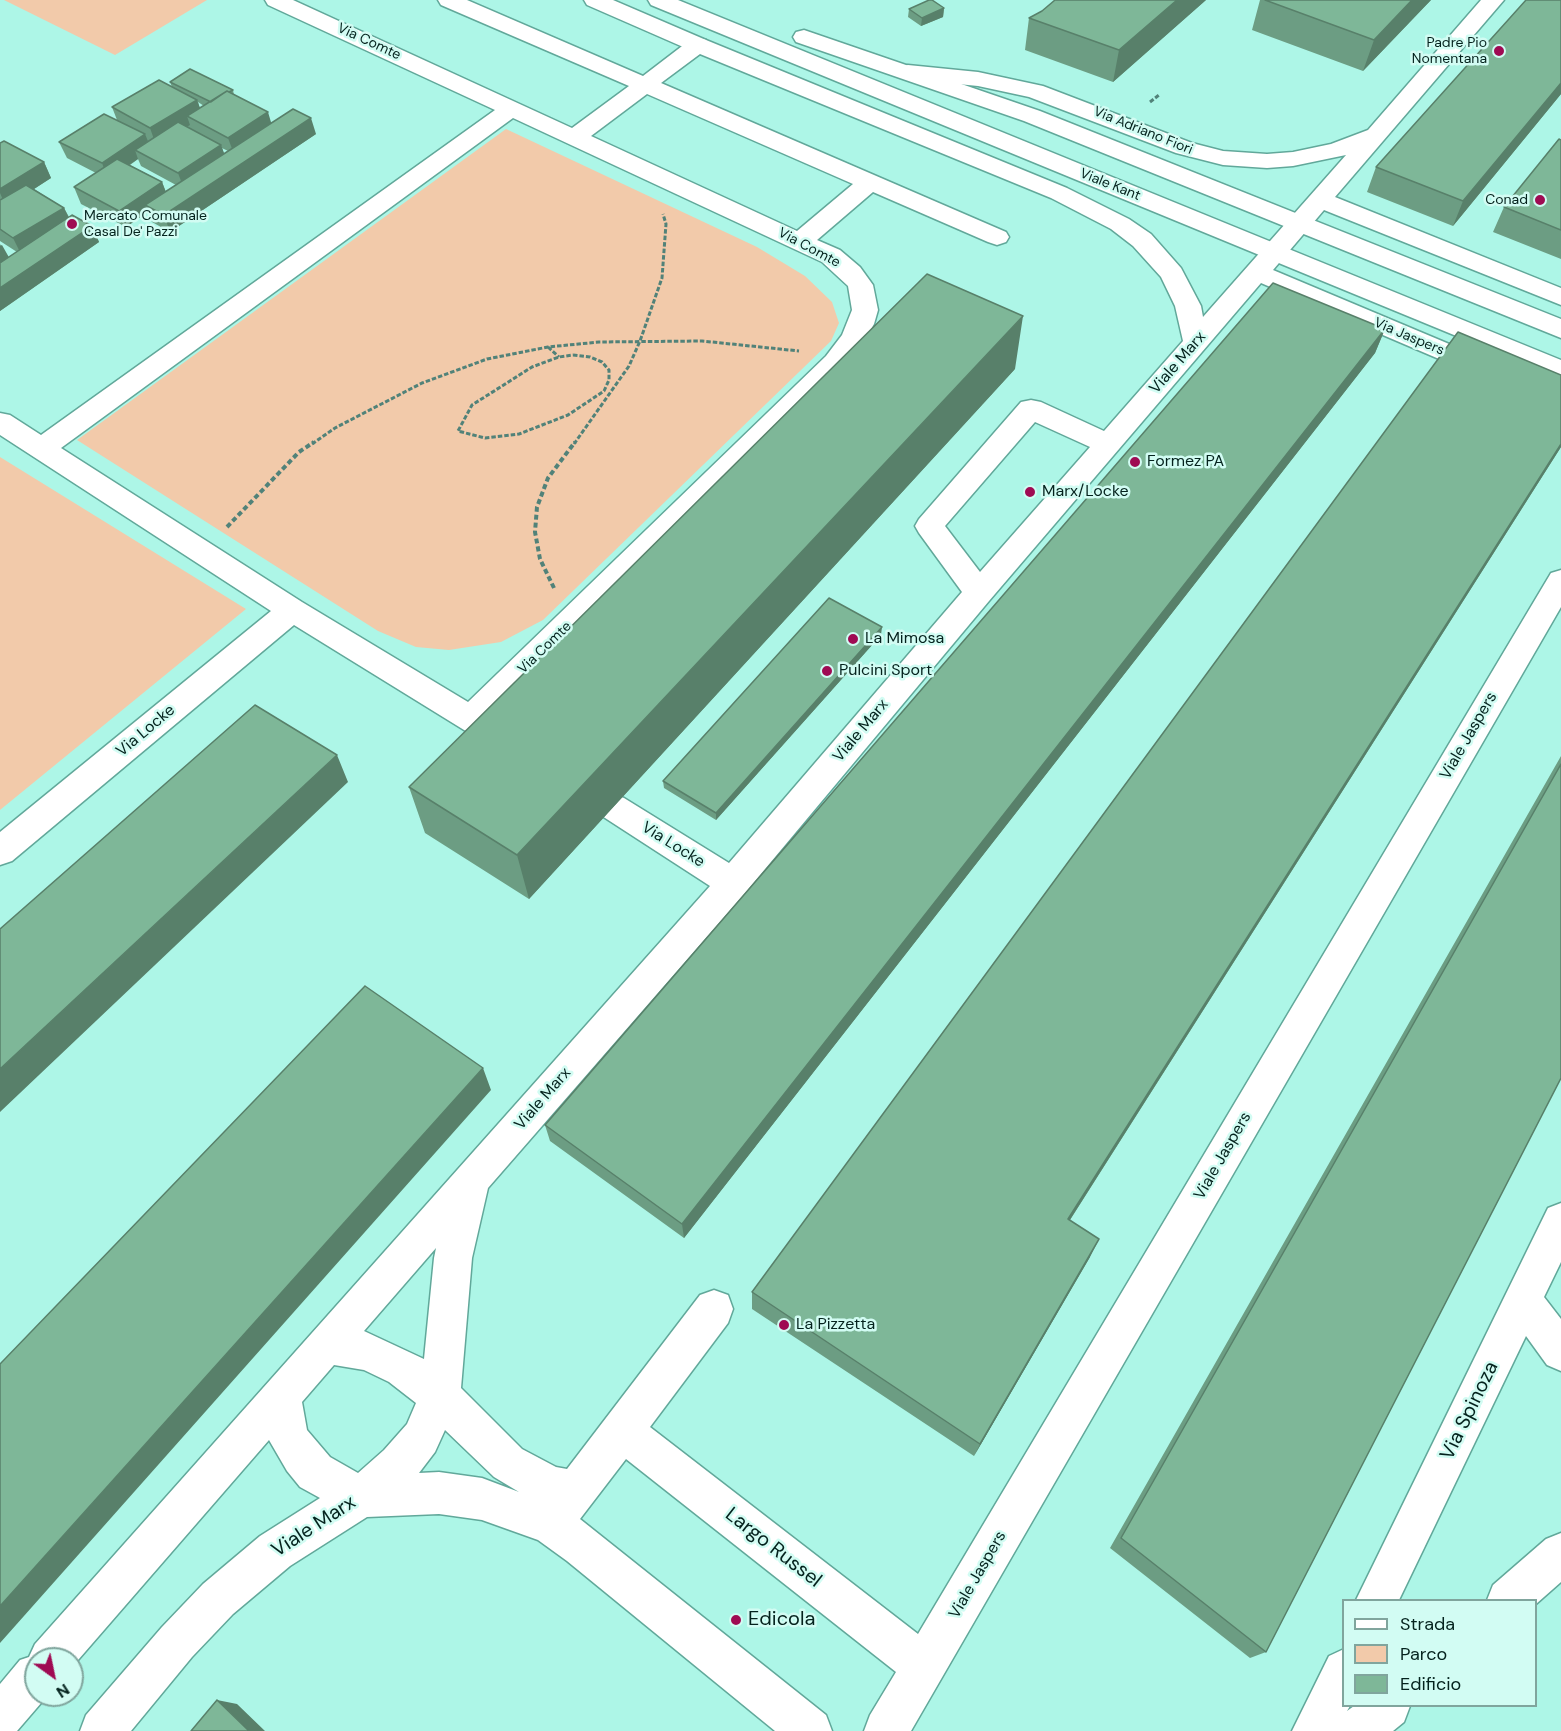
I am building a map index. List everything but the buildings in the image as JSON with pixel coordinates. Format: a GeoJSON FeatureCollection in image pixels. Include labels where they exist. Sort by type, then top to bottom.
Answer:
{"type":"FeatureCollection","features":[{"type":"Feature","properties":{"kind":"street","name":"Via Comte"},"geometry":{"type":"LineString","coordinates":[[276,0],[800,241],[842,264],[860,285],[865,310],[853,339],[842,354],[569,625],[471,718]]}},
{"type":"Feature","properties":{"kind":"street"},"geometry":{"type":"LineString","coordinates":[[449,0],[997,237]]}},
{"type":"Feature","properties":{"kind":"street","name":"Viale Kant"},"geometry":{"type":"LineString","coordinates":[[595,0],[698,45],[1059,193],[1120,224],[1142,240],[1172,274],[1188,306],[1196,342]]}},
{"type":"Feature","properties":{"kind":"street","name":"Viale Kant"},"geometry":{"type":"LineString","coordinates":[[659,0],[1266,263],[1561,370]]}},
{"type":"Feature","properties":{"kind":"street"},"geometry":{"type":"LineString","coordinates":[[711,0],[825,45],[1032,116],[1561,329]]}},
{"type":"Feature","properties":{"kind":"street","name":"Via Adriano Fiori"},"geometry":{"type":"LineString","coordinates":[[1300,224],[1493,0]]}},
{"type":"Feature","properties":{"kind":"street"},"geometry":{"type":"LineString","coordinates":[[575,137],[698,45]]}},
{"type":"Feature","properties":{"kind":"street","name":"Via Adriano Fiori"},"geometry":{"type":"LineString","coordinates":[[908,72],[978,79],[1035,91],[1084,108],[1190,151],[1223,158],[1267,160],[1302,157],[1336,150],[1378,133]]}},
{"type":"Feature","properties":{"kind":"street"},"geometry":{"type":"LineString","coordinates":[[42,448],[512,108]]}},
{"type":"Feature","properties":{"kind":"street"},"geometry":{"type":"LineString","coordinates":[[800,241],[870,182]]}},
{"type":"Feature","properties":{"kind":"street"},"geometry":{"type":"LineString","coordinates":[[1326,194],[1561,276]]}},
{"type":"Feature","properties":{"kind":"street"},"geometry":{"type":"LineString","coordinates":[[1326,194],[1561,297]]}},
{"type":"Feature","properties":{"kind":"street","name":"Viale Marx"},"geometry":{"type":"LineString","coordinates":[[61,1647],[733,883],[979,593],[1300,224]]}},
{"type":"Feature","properties":{"kind":"street","name":"Via Jaspers"},"geometry":{"type":"LineString","coordinates":[[1266,263],[1561,402]]}},
{"type":"Feature","properties":{"kind":"street"},"geometry":{"type":"LineString","coordinates":[[979,593],[929,526],[1031,409],[1108,444]]}},
{"type":"Feature","properties":{"kind":"street"},"geometry":{"type":"LineString","coordinates":[[0,422],[292,610],[511,744]]}},
{"type":"Feature","properties":{"kind":"street","name":"Viale Jaspers"},"geometry":{"type":"LineString","coordinates":[[886,1731],[1561,581]]}},
{"type":"Feature","properties":{"kind":"street","name":"Via Locke"},"geometry":{"type":"LineString","coordinates":[[0,851],[292,610]]}},
{"type":"Feature","properties":{"kind":"street","name":"Via Locke"},"geometry":{"type":"LineString","coordinates":[[614,807],[733,883]]}},
{"type":"Feature","properties":{"kind":"street","name":"Viale Marx"},"geometry":{"type":"LineString","coordinates":[[102,1731],[170,1650],[218,1599],[275,1551],[362,1496],[411,1453],[424,1432],[440,1396],[453,1258],[471,1182]]}},
{"type":"Feature","properties":{"kind":"street","name":"Via Spinoza"},"geometry":{"type":"LineString","coordinates":[[1377,1599],[1561,1221]]}},
{"type":"Feature","properties":{"kind":"street"},"geometry":{"type":"LineString","coordinates":[[1523,1300],[1561,1351]]}},
{"type":"Feature","properties":{"kind":"street"},"geometry":{"type":"LineString","coordinates":[[563,1508],[714,1308]]}},
{"type":"Feature","properties":{"kind":"street"},"geometry":{"type":"LineString","coordinates":[[327,1344],[367,1351],[387,1358],[440,1396],[508,1463],[550,1486],[582,1546],[810,1731]]}},
{"type":"Feature","properties":{"kind":"street"},"geometry":{"type":"LineString","coordinates":[[281,1396],[288,1437],[301,1457],[315,1472],[329,1481],[362,1496],[426,1492],[468,1496],[509,1508],[563,1508]]}},
{"type":"Feature","properties":{"kind":"street","name":"Largo Russel"},"geometry":{"type":"LineString","coordinates":[[621,1430],[924,1666]]}},
{"type":"Feature","properties":{"kind":"street"},"geometry":{"type":"LineString","coordinates":[[1509,1599],[1561,1554]]}},
{"type":"Feature","properties":{"kind":"street"},"geometry":{"type":"LineString","coordinates":[[1314,1731],[1342,1675]]}},
{"type":"Feature","properties":{"kind":"street"},"geometry":{"type":"LineString","coordinates":[[0,1717],[24,1690]]}},
{"type":"Feature","properties":{"kind":"street"},"geometry":{"type":"LineString","coordinates":[[1358,1731],[1387,1707]]}},
{"type":"Feature","properties":{"kind":"path"},"geometry":{"type":"LineString","coordinates":[[569,625],[540,559],[535,532],[537,507],[548,478],[608,398],[629,366],[640,341],[662,278],[666,224],[660,202],[658,176]]}},
{"type":"Feature","properties":{"kind":"path"},"geometry":{"type":"LineString","coordinates":[[208,556],[231,520],[299,452],[335,428],[422,383],[487,359],[548,347],[640,341],[702,341],[842,354]]}},
{"type":"Feature","properties":{"kind":"path"},"geometry":{"type":"LineString","coordinates":[[548,347],[559,357]]}},
{"type":"Feature","properties":{"kind":"path"},"geometry":{"type":"LineString","coordinates":[[573,355],[590,357],[602,362],[609,370],[609,380],[604,391],[568,416],[519,434],[485,438],[458,431],[472,405],[532,367],[559,357],[573,355]]}},
{"type":"Feature","properties":{"kind":"path"},"geometry":{"type":"LineString","coordinates":[[604,391],[608,398]]}},
{"type":"Feature","properties":{"kind":"green space"},"geometry":{"type":"Polygon","coordinates":[[[4,0],[207,0],[115,55],[4,0]]]}},
{"type":"Feature","properties":{"kind":"green space"},"geometry":{"type":"Polygon","coordinates":[[[506,129],[757,247],[805,276],[832,302],[839,323],[831,341],[543,620],[501,642],[449,650],[416,647],[378,631],[77,440],[506,129]]]}},
{"type":"Feature","properties":{"kind":"green space"},"geometry":{"type":"Polygon","coordinates":[[[0,457],[246,609],[0,810],[0,457]]]}},
{"type":"Feature","properties":{"kind":"place","name":"Padre Pio Nomentana"},"geometry":{"type":"Point","coordinates":[1499,51]}},
{"type":"Feature","properties":{"kind":"place","name":"Conad"},"geometry":{"type":"Point","coordinates":[1540,200]}},
{"type":"Feature","properties":{"kind":"place","name":"Mercato Comunale Casal De' Pazzi"},"geometry":{"type":"Point","coordinates":[72,224]}},
{"type":"Feature","properties":{"kind":"place","name":"Formez PA"},"geometry":{"type":"Point","coordinates":[1135,462]}},
{"type":"Feature","properties":{"kind":"place","name":"Marx/Locke"},"geometry":{"type":"Point","coordinates":[1030,492]}},
{"type":"Feature","properties":{"kind":"place","name":"La Mimosa"},"geometry":{"type":"Point","coordinates":[853,639]}},
{"type":"Feature","properties":{"kind":"place","name":"Pulcini Sport"},"geometry":{"type":"Point","coordinates":[827,671]}},
{"type":"Feature","properties":{"kind":"place","name":"La Pizzetta"},"geometry":{"type":"Point","coordinates":[784,1325]}},
{"type":"Feature","properties":{"kind":"place","name":"Edicola"},"geometry":{"type":"Point","coordinates":[736,1620]}}]}
